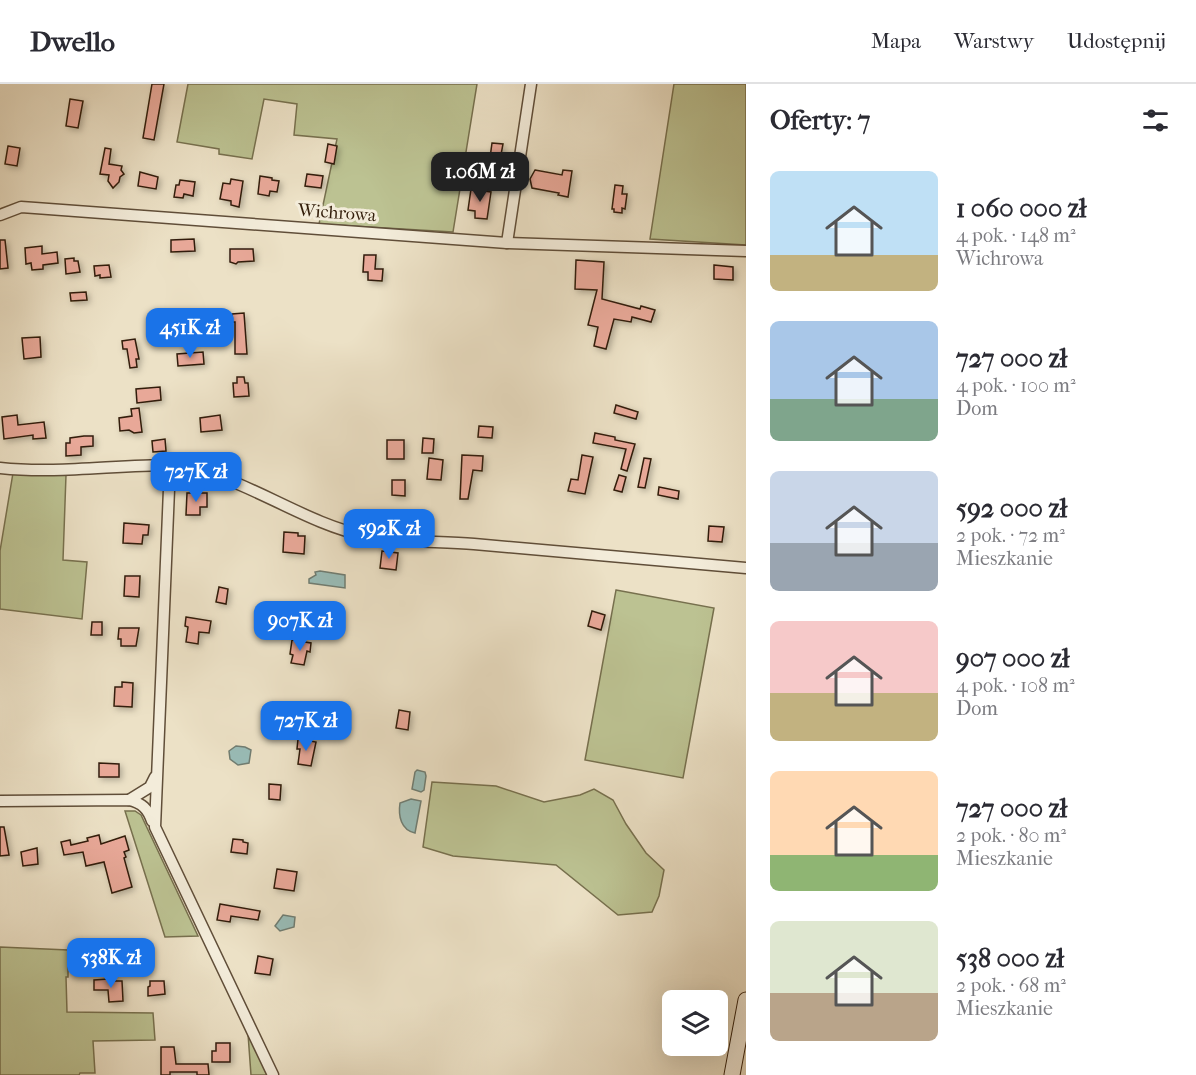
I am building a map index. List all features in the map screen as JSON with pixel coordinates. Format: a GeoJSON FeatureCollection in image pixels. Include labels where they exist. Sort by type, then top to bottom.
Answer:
{"type":"FeatureCollection","features":[{"type":"Feature","properties":{"kind":"street"},"geometry":{"type":"LineString","coordinates":[[507,243],[531,84]]}},
{"type":"Feature","properties":{"kind":"street","name":"Wichrowa"},"geometry":{"type":"LineString","coordinates":[[0,215],[21,207],[35,207],[507,243],[746,251]]}},
{"type":"Feature","properties":{"kind":"street"},"geometry":{"type":"LineString","coordinates":[[0,468],[18,470],[96,469],[170,465],[197,470],[326,524],[368,537],[746,568]]}},
{"type":"Feature","properties":{"kind":"street"},"geometry":{"type":"LineString","coordinates":[[155,827],[170,465]]}},
{"type":"Feature","properties":{"kind":"street"},"geometry":{"type":"LineString","coordinates":[[129,800],[150,787],[157,775]]}},
{"type":"Feature","properties":{"kind":"street"},"geometry":{"type":"LineString","coordinates":[[0,801],[129,800],[138,802],[148,810],[161,844],[273,1075]]}},
{"type":"Feature","properties":{"kind":"street"},"geometry":{"type":"LineString","coordinates":[[732,1075],[746,1000]]}},
{"type":"Feature","properties":{"kind":"green space"},"geometry":{"type":"Polygon","coordinates":[[[188,84],[477,84],[453,232],[319,224],[337,139],[294,135],[297,104],[264,99],[252,159],[219,154],[219,149],[177,142],[188,84]]]}},
{"type":"Feature","properties":{"kind":"green space"},"geometry":{"type":"Polygon","coordinates":[[[674,84],[746,84],[746,245],[650,239],[674,84]]]}},
{"type":"Feature","properties":{"kind":"green space"},"geometry":{"type":"Polygon","coordinates":[[[13,473],[66,475],[63,560],[87,562],[82,619],[0,609],[0,551],[13,473]]]}},
{"type":"Feature","properties":{"kind":"green space"},"geometry":{"type":"Polygon","coordinates":[[[616,590],[714,608],[683,778],[585,760],[616,590]]]}},
{"type":"Feature","properties":{"kind":"green space"},"geometry":{"type":"Polygon","coordinates":[[[432,782],[496,786],[544,802],[580,795],[594,789],[613,800],[646,853],[664,870],[659,896],[652,912],[618,915],[556,865],[453,856],[423,847],[432,782]]]}},
{"type":"Feature","properties":{"kind":"green space"},"geometry":{"type":"Polygon","coordinates":[[[125,811],[135,811],[141,815],[198,936],[165,937],[125,811]]]}},
{"type":"Feature","properties":{"kind":"green space"},"geometry":{"type":"Polygon","coordinates":[[[0,947],[68,950],[67,1012],[153,1013],[155,1040],[93,1041],[95,1073],[0,1075],[0,947]]]}},
{"type":"Feature","properties":{"kind":"green space"},"geometry":{"type":"Polygon","coordinates":[[[248,1034],[268,1075],[251,1075],[248,1034]]]}},
{"type":"Feature","properties":{"kind":"water"},"geometry":{"type":"Polygon","coordinates":[[[315,572],[345,575],[345,588],[309,583],[309,579],[316,575],[315,572]]]}},
{"type":"Feature","properties":{"kind":"water"},"geometry":{"type":"Polygon","coordinates":[[[236,746],[251,750],[249,763],[238,765],[230,759],[229,751],[236,746]]]}},
{"type":"Feature","properties":{"kind":"water"},"geometry":{"type":"Polygon","coordinates":[[[417,770],[425,772],[426,776],[424,790],[421,792],[412,789],[417,770]]]}},
{"type":"Feature","properties":{"kind":"water"},"geometry":{"type":"Polygon","coordinates":[[[411,799],[421,801],[415,833],[406,829],[400,813],[400,803],[411,799]]]}},
{"type":"Feature","properties":{"kind":"water"},"geometry":{"type":"Polygon","coordinates":[[[283,915],[295,917],[294,927],[280,931],[275,926],[283,915]]]}},
{"type":"Feature","properties":{"kind":"building"},"geometry":{"type":"Polygon","coordinates":[[[152,84],[164,84],[154,140],[143,138],[152,84]]]}},
{"type":"Feature","properties":{"kind":"building"},"geometry":{"type":"Polygon","coordinates":[[[70,99],[83,101],[78,128],[66,126],[70,99]]]}},
{"type":"Feature","properties":{"kind":"building"},"geometry":{"type":"Polygon","coordinates":[[[492,143],[503,144],[500,160],[490,158],[492,143]]]}},
{"type":"Feature","properties":{"kind":"building"},"geometry":{"type":"Polygon","coordinates":[[[328,144],[337,146],[334,164],[325,162],[328,144]]]}},
{"type":"Feature","properties":{"kind":"building"},"geometry":{"type":"Polygon","coordinates":[[[8,146],[20,148],[17,166],[5,164],[8,146]]]}},
{"type":"Feature","properties":{"kind":"building"},"geometry":{"type":"Polygon","coordinates":[[[105,148],[111,149],[109,164],[122,166],[121,170],[124,174],[113,188],[108,181],[109,175],[100,174],[105,148]]]}},
{"type":"Feature","properties":{"kind":"building"},"geometry":{"type":"Polygon","coordinates":[[[535,170],[562,175],[563,170],[572,171],[568,197],[532,188],[530,179],[535,170]]]}},
{"type":"Feature","properties":{"kind":"building"},"geometry":{"type":"Polygon","coordinates":[[[140,172],[158,177],[156,189],[138,186],[140,172]]]}},
{"type":"Feature","properties":{"kind":"building"},"geometry":{"type":"Polygon","coordinates":[[[307,174],[323,176],[321,188],[305,186],[307,174]]]}},
{"type":"Feature","properties":{"kind":"building"},"geometry":{"type":"Polygon","coordinates":[[[260,176],[279,181],[277,192],[270,191],[269,196],[258,194],[260,176]]]}},
{"type":"Feature","properties":{"kind":"building"},"geometry":{"type":"Polygon","coordinates":[[[231,179],[243,181],[239,207],[231,205],[231,201],[220,199],[223,183],[230,184],[231,179]]]}},
{"type":"Feature","properties":{"kind":"building"},"geometry":{"type":"Polygon","coordinates":[[[180,180],[195,182],[193,196],[184,194],[183,198],[174,197],[176,185],[179,185],[180,180]]]}},
{"type":"Feature","properties":{"kind":"building"},"geometry":{"type":"Polygon","coordinates":[[[615,185],[623,186],[622,194],[627,194],[625,209],[622,208],[622,213],[614,212],[612,209],[615,185]]]}},
{"type":"Feature","properties":{"kind":"building"},"geometry":{"type":"Polygon","coordinates":[[[471,189],[491,192],[487,219],[475,218],[475,211],[468,210],[471,189]]]}},
{"type":"Feature","properties":{"kind":"building"},"geometry":{"type":"Polygon","coordinates":[[[194,239],[195,251],[171,252],[171,240],[194,239]]]}},
{"type":"Feature","properties":{"kind":"building"},"geometry":{"type":"Polygon","coordinates":[[[0,240],[5,240],[8,268],[0,269],[0,240]]]}},
{"type":"Feature","properties":{"kind":"building"},"geometry":{"type":"Polygon","coordinates":[[[42,246],[42,254],[57,252],[58,263],[43,265],[43,269],[32,270],[31,263],[26,264],[25,248],[42,246]]]}},
{"type":"Feature","properties":{"kind":"building"},"geometry":{"type":"Polygon","coordinates":[[[230,249],[253,249],[254,261],[236,264],[230,262],[230,249]]]}},
{"type":"Feature","properties":{"kind":"building"},"geometry":{"type":"Polygon","coordinates":[[[364,255],[376,255],[375,269],[383,269],[382,281],[368,280],[368,272],[363,272],[364,255]]]}},
{"type":"Feature","properties":{"kind":"building"},"geometry":{"type":"Polygon","coordinates":[[[74,258],[74,261],[78,261],[80,272],[66,274],[65,259],[74,258]]]}},
{"type":"Feature","properties":{"kind":"building"},"geometry":{"type":"Polygon","coordinates":[[[576,260],[604,262],[602,299],[640,309],[641,306],[655,310],[651,322],[632,317],[631,322],[614,319],[606,349],[594,346],[598,327],[588,325],[597,290],[575,289],[576,260]]]}},
{"type":"Feature","properties":{"kind":"building"},"geometry":{"type":"Polygon","coordinates":[[[109,265],[111,277],[95,276],[94,266],[109,265]]]}},
{"type":"Feature","properties":{"kind":"building"},"geometry":{"type":"Polygon","coordinates":[[[714,265],[733,267],[733,280],[714,279],[714,265]]]}},
{"type":"Feature","properties":{"kind":"building"},"geometry":{"type":"Polygon","coordinates":[[[86,292],[87,300],[71,301],[70,293],[86,292]]]}},
{"type":"Feature","properties":{"kind":"building"},"geometry":{"type":"Polygon","coordinates":[[[244,313],[247,354],[235,354],[235,322],[232,322],[232,314],[244,313]]]}},
{"type":"Feature","properties":{"kind":"building"},"geometry":{"type":"Polygon","coordinates":[[[40,337],[41,357],[24,359],[22,338],[40,337]]]}},
{"type":"Feature","properties":{"kind":"building"},"geometry":{"type":"Polygon","coordinates":[[[135,339],[139,359],[136,359],[137,367],[130,368],[127,349],[123,349],[122,341],[135,339]]]}},
{"type":"Feature","properties":{"kind":"building"},"geometry":{"type":"Polygon","coordinates":[[[203,352],[204,364],[178,366],[177,354],[203,352]]]}},
{"type":"Feature","properties":{"kind":"building"},"geometry":{"type":"Polygon","coordinates":[[[237,377],[244,377],[245,383],[248,383],[249,396],[234,397],[233,383],[237,383],[237,377]]]}},
{"type":"Feature","properties":{"kind":"building"},"geometry":{"type":"Polygon","coordinates":[[[160,387],[161,400],[137,403],[136,389],[160,387]]]}},
{"type":"Feature","properties":{"kind":"building"},"geometry":{"type":"Polygon","coordinates":[[[616,405],[638,412],[636,419],[614,413],[616,405]]]}},
{"type":"Feature","properties":{"kind":"building"},"geometry":{"type":"Polygon","coordinates":[[[139,408],[142,432],[120,431],[119,418],[132,416],[131,409],[139,408]]]}},
{"type":"Feature","properties":{"kind":"building"},"geometry":{"type":"Polygon","coordinates":[[[17,415],[18,425],[44,422],[46,438],[33,439],[33,435],[4,439],[2,417],[17,415]]]}},
{"type":"Feature","properties":{"kind":"building"},"geometry":{"type":"Polygon","coordinates":[[[220,415],[222,430],[201,432],[200,418],[220,415]]]}},
{"type":"Feature","properties":{"kind":"building"},"geometry":{"type":"Polygon","coordinates":[[[479,426],[493,427],[492,438],[478,437],[479,426]]]}},
{"type":"Feature","properties":{"kind":"building"},"geometry":{"type":"Polygon","coordinates":[[[595,433],[635,444],[627,471],[621,469],[626,449],[593,443],[595,433]]]}},
{"type":"Feature","properties":{"kind":"building"},"geometry":{"type":"Polygon","coordinates":[[[93,436],[93,446],[81,447],[81,455],[66,456],[66,443],[70,443],[70,438],[93,436]]]}},
{"type":"Feature","properties":{"kind":"building"},"geometry":{"type":"Polygon","coordinates":[[[423,438],[434,439],[433,453],[422,453],[423,438]]]}},
{"type":"Feature","properties":{"kind":"building"},"geometry":{"type":"Polygon","coordinates":[[[165,439],[166,451],[153,452],[152,441],[165,439]]]}},
{"type":"Feature","properties":{"kind":"building"},"geometry":{"type":"Polygon","coordinates":[[[387,440],[404,440],[404,459],[387,459],[387,440]]]}},
{"type":"Feature","properties":{"kind":"building"},"geometry":{"type":"Polygon","coordinates":[[[462,455],[483,456],[482,471],[473,470],[468,499],[460,499],[462,455]]]}},
{"type":"Feature","properties":{"kind":"building"},"geometry":{"type":"Polygon","coordinates":[[[582,455],[593,457],[585,494],[568,491],[571,479],[578,480],[582,455]]]}},
{"type":"Feature","properties":{"kind":"building"},"geometry":{"type":"Polygon","coordinates":[[[429,458],[443,460],[441,480],[427,479],[429,458]]]}},
{"type":"Feature","properties":{"kind":"building"},"geometry":{"type":"Polygon","coordinates":[[[644,458],[651,459],[645,488],[638,487],[644,458]]]}},
{"type":"Feature","properties":{"kind":"building"},"geometry":{"type":"Polygon","coordinates":[[[619,475],[626,477],[622,492],[614,490],[619,475]]]}},
{"type":"Feature","properties":{"kind":"building"},"geometry":{"type":"Polygon","coordinates":[[[392,480],[405,480],[405,496],[392,495],[392,480]]]}},
{"type":"Feature","properties":{"kind":"building"},"geometry":{"type":"Polygon","coordinates":[[[659,487],[679,491],[678,499],[658,495],[659,487]]]}},
{"type":"Feature","properties":{"kind":"building"},"geometry":{"type":"Polygon","coordinates":[[[187,493],[207,493],[207,507],[200,507],[200,515],[186,515],[187,493]]]}},
{"type":"Feature","properties":{"kind":"building"},"geometry":{"type":"Polygon","coordinates":[[[124,523],[149,525],[148,535],[143,535],[142,544],[123,543],[124,523]]]}},
{"type":"Feature","properties":{"kind":"building"},"geometry":{"type":"Polygon","coordinates":[[[709,526],[724,527],[722,542],[708,541],[709,526]]]}},
{"type":"Feature","properties":{"kind":"building"},"geometry":{"type":"Polygon","coordinates":[[[284,532],[305,536],[304,554],[283,552],[284,532]]]}},
{"type":"Feature","properties":{"kind":"building"},"geometry":{"type":"Polygon","coordinates":[[[382,551],[398,553],[396,570],[380,568],[382,551]]]}},
{"type":"Feature","properties":{"kind":"building"},"geometry":{"type":"Polygon","coordinates":[[[125,576],[140,576],[139,597],[124,596],[125,576]]]}},
{"type":"Feature","properties":{"kind":"building"},"geometry":{"type":"Polygon","coordinates":[[[219,587],[228,589],[226,604],[216,602],[219,587]]]}},
{"type":"Feature","properties":{"kind":"building"},"geometry":{"type":"Polygon","coordinates":[[[592,611],[605,615],[601,630],[588,626],[592,611]]]}},
{"type":"Feature","properties":{"kind":"building"},"geometry":{"type":"Polygon","coordinates":[[[186,617],[211,621],[209,633],[199,632],[198,644],[186,642],[188,627],[185,626],[186,617]]]}},
{"type":"Feature","properties":{"kind":"building"},"geometry":{"type":"Polygon","coordinates":[[[92,622],[102,622],[102,635],[91,635],[92,622]]]}},
{"type":"Feature","properties":{"kind":"building"},"geometry":{"type":"Polygon","coordinates":[[[119,628],[139,628],[136,646],[121,646],[121,639],[118,639],[119,628]]]}},
{"type":"Feature","properties":{"kind":"building"},"geometry":{"type":"Polygon","coordinates":[[[292,640],[311,643],[304,665],[291,663],[292,640]]]}},
{"type":"Feature","properties":{"kind":"building"},"geometry":{"type":"Polygon","coordinates":[[[122,682],[133,683],[132,707],[114,706],[115,687],[122,687],[122,682]]]}},
{"type":"Feature","properties":{"kind":"building"},"geometry":{"type":"Polygon","coordinates":[[[399,710],[410,712],[408,730],[396,728],[399,710]]]}},
{"type":"Feature","properties":{"kind":"building"},"geometry":{"type":"Polygon","coordinates":[[[298,739],[316,742],[311,766],[298,764],[300,749],[297,749],[298,739]]]}},
{"type":"Feature","properties":{"kind":"building"},"geometry":{"type":"Polygon","coordinates":[[[99,763],[119,764],[119,777],[99,777],[99,763]]]}},
{"type":"Feature","properties":{"kind":"building"},"geometry":{"type":"Polygon","coordinates":[[[269,784],[281,785],[280,800],[269,799],[269,784]]]}},
{"type":"Feature","properties":{"kind":"building"},"geometry":{"type":"Polygon","coordinates":[[[0,827],[4,827],[9,855],[0,856],[0,827]]]}},
{"type":"Feature","properties":{"kind":"building"},"geometry":{"type":"Polygon","coordinates":[[[99,835],[101,844],[125,836],[129,850],[124,852],[126,857],[124,858],[132,887],[112,893],[104,862],[86,866],[83,852],[64,855],[61,842],[70,840],[71,845],[88,841],[87,838],[99,835]]]}},
{"type":"Feature","properties":{"kind":"building"},"geometry":{"type":"Polygon","coordinates":[[[233,839],[248,843],[247,854],[231,852],[233,839]]]}},
{"type":"Feature","properties":{"kind":"building"},"geometry":{"type":"Polygon","coordinates":[[[37,848],[38,864],[23,866],[21,852],[37,848]]]}},
{"type":"Feature","properties":{"kind":"building"},"geometry":{"type":"Polygon","coordinates":[[[277,869],[297,872],[294,891],[274,888],[277,869]]]}},
{"type":"Feature","properties":{"kind":"building"},"geometry":{"type":"Polygon","coordinates":[[[220,904],[260,911],[258,920],[231,916],[230,922],[217,920],[220,904]]]}},
{"type":"Feature","properties":{"kind":"building"},"geometry":{"type":"Polygon","coordinates":[[[258,956],[273,959],[270,975],[255,973],[258,956]]]}},
{"type":"Feature","properties":{"kind":"building"},"geometry":{"type":"Polygon","coordinates":[[[108,979],[108,981],[122,981],[123,1001],[109,1002],[108,990],[94,990],[94,980],[108,979]]]}},
{"type":"Feature","properties":{"kind":"building"},"geometry":{"type":"Polygon","coordinates":[[[150,981],[164,981],[165,994],[148,996],[150,981]]]}},
{"type":"Feature","properties":{"kind":"building"},"geometry":{"type":"Polygon","coordinates":[[[216,1043],[230,1043],[230,1062],[212,1062],[212,1051],[216,1051],[216,1043]]]}},
{"type":"Feature","properties":{"kind":"building"},"geometry":{"type":"Polygon","coordinates":[[[161,1047],[174,1047],[176,1064],[208,1064],[209,1075],[197,1075],[197,1072],[170,1072],[170,1075],[161,1075],[161,1047]]]}}]}
